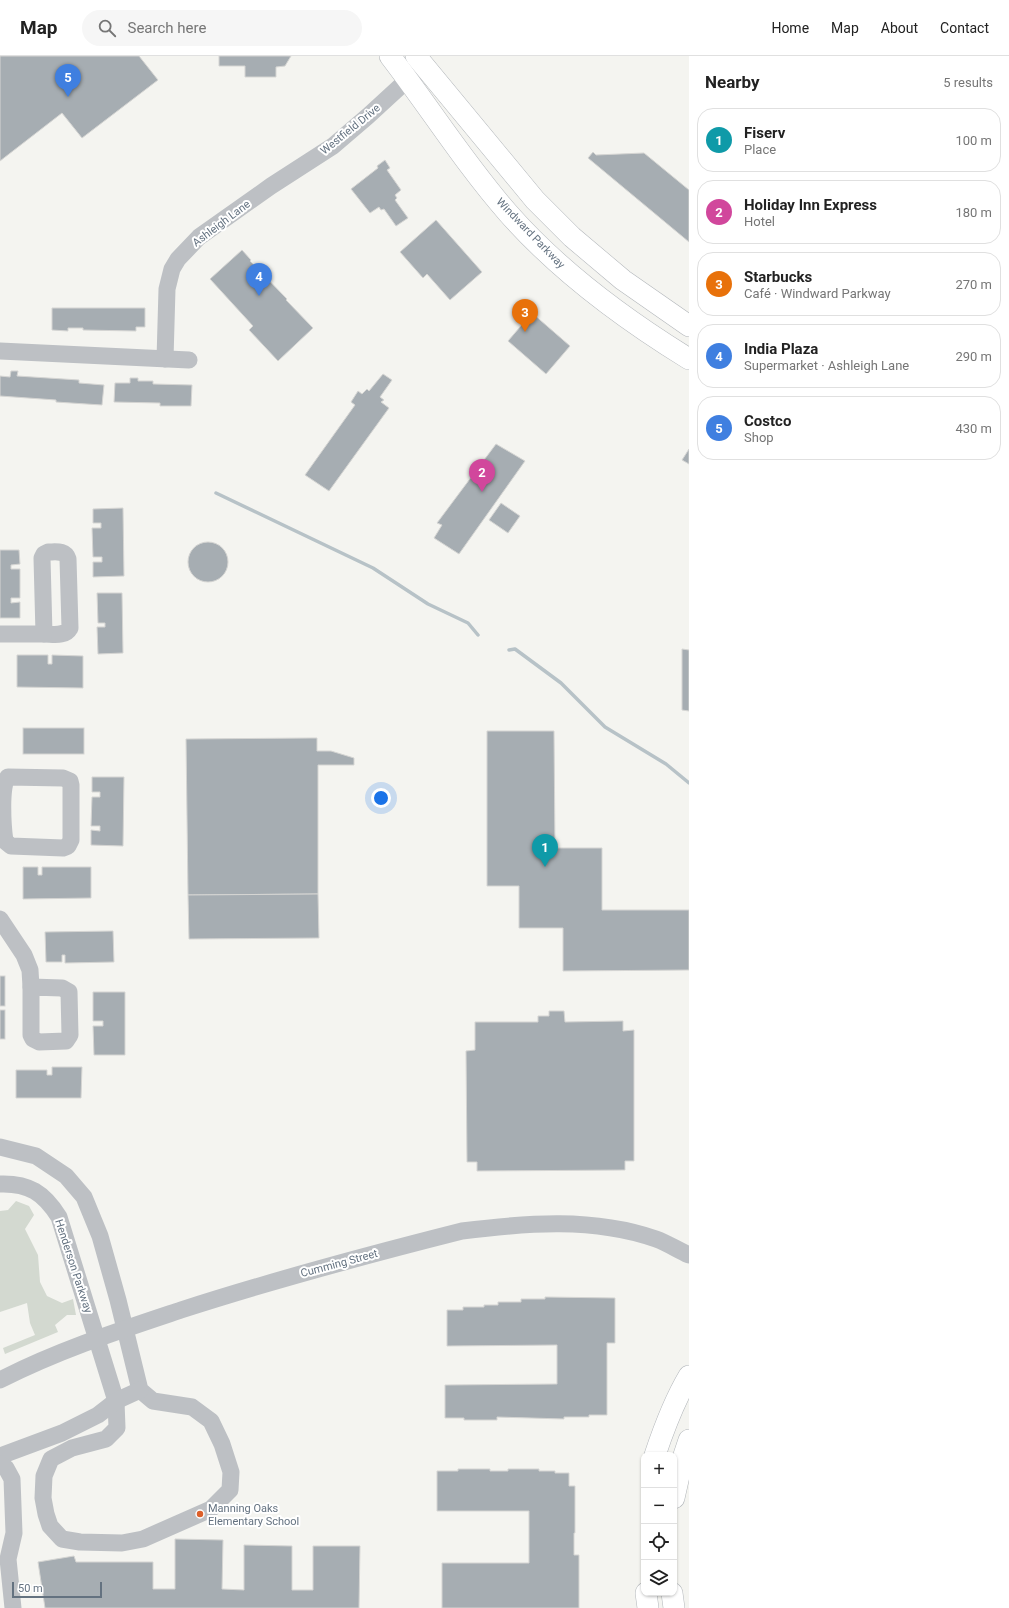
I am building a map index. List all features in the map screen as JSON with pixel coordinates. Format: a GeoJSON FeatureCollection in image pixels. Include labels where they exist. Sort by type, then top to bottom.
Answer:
{"type":"FeatureCollection","features":[{"type":"Feature","properties":{"kind":"main road","name":"Windward Parkway"},"geometry":{"type":"LineString","coordinates":[[390,56],[477,174],[509,214],[541,247],[608,304],[645,331],[689,359]]}},
{"type":"Feature","properties":{"kind":"main road"},"geometry":{"type":"LineString","coordinates":[[420,61],[535,200],[572,237],[623,280],[689,326]]}},
{"type":"Feature","properties":{"kind":"main road"},"geometry":{"type":"LineString","coordinates":[[656,1452],[682,1388],[689,1376]]}},
{"type":"Feature","properties":{"kind":"main road"},"geometry":{"type":"LineString","coordinates":[[676,1488],[689,1440]]}},
{"type":"Feature","properties":{"kind":"main road"},"geometry":{"type":"LineString","coordinates":[[646,1596],[648,1608]]}},
{"type":"Feature","properties":{"kind":"main road"},"geometry":{"type":"LineString","coordinates":[[672,1596],[674,1608]]}},
{"type":"Feature","properties":{"kind":"street","name":"Westfield Drive"},"geometry":{"type":"LineString","coordinates":[[271,186],[333,146],[408,79],[420,61]]}},
{"type":"Feature","properties":{"kind":"street","name":"Ashleigh Lane"},"geometry":{"type":"LineString","coordinates":[[165,359],[167,289],[172,269],[178,259],[199,237],[271,186]]}},
{"type":"Feature","properties":{"kind":"street"},"geometry":{"type":"LineString","coordinates":[[0,351],[188,360]]}},
{"type":"Feature","properties":{"kind":"street"},"geometry":{"type":"LineString","coordinates":[[0,634],[44,634]]}},
{"type":"Feature","properties":{"kind":"street"},"geometry":{"type":"LineString","coordinates":[[8,777],[63,778],[70,781],[71,840],[68,846],[63,848],[11,846],[2,842],[1,814],[2,785],[4,779],[8,777]]}},
{"type":"Feature","properties":{"kind":"street"},"geometry":{"type":"LineString","coordinates":[[0,918],[24,955],[30,970],[31,987]]}},
{"type":"Feature","properties":{"kind":"street"},"geometry":{"type":"LineString","coordinates":[[0,1148],[36,1156],[66,1176],[84,1197],[100,1236],[140,1390],[116,1402],[98,1415],[62,1433],[0,1456]]}},
{"type":"Feature","properties":{"kind":"street","name":"Henderson Parkway"},"geometry":{"type":"LineString","coordinates":[[0,1184],[25,1186],[38,1192],[50,1203],[59,1217],[116,1402],[117,1428],[106,1438],[72,1448],[51,1459],[44,1476],[43,1498],[46,1514],[50,1526],[62,1539],[80,1542],[122,1543],[143,1539],[211,1509],[230,1490],[231,1472],[222,1444],[211,1421],[192,1407],[153,1401],[140,1390]]}},
{"type":"Feature","properties":{"kind":"street","name":"Cumming Street"},"geometry":{"type":"LineString","coordinates":[[0,1380],[34,1363],[96,1338],[261,1284],[462,1231],[545,1224],[582,1224],[602,1226],[656,1239],[689,1255]]}},
{"type":"Feature","properties":{"kind":"street"},"geometry":{"type":"LineString","coordinates":[[0,1464],[6,1468],[12,1479],[14,1533],[8,1558],[13,1608]]}},
{"type":"Feature","properties":{"kind":"shaded area"},"geometry":{"type":"Polygon","coordinates":[[[16,1201],[29,1206],[34,1215],[25,1229],[38,1255],[40,1282],[47,1296],[62,1303],[73,1299],[76,1315],[67,1315],[55,1325],[58,1332],[5,1354],[3,1348],[35,1335],[30,1323],[27,1303],[0,1312],[0,1211],[8,1210],[16,1201]]]}},
{"type":"Feature","properties":{"kind":"building"},"geometry":{"type":"Polygon","coordinates":[[[0,56],[139,56],[158,80],[82,138],[62,113],[0,161],[0,56]]]}},
{"type":"Feature","properties":{"kind":"building"},"geometry":{"type":"Polygon","coordinates":[[[219,56],[291,56],[285,66],[276,67],[276,77],[245,77],[245,66],[219,66],[219,56]]]}},
{"type":"Feature","properties":{"kind":"building"},"geometry":{"type":"Polygon","coordinates":[[[593,152],[596,155],[644,153],[689,190],[689,242],[588,158],[593,152]]]}},
{"type":"Feature","properties":{"kind":"building"},"geometry":{"type":"Polygon","coordinates":[[[385,160],[390,168],[387,170],[401,190],[395,195],[397,198],[395,200],[408,218],[396,226],[384,209],[381,210],[379,207],[370,213],[351,189],[378,168],[377,166],[385,160]]]}},
{"type":"Feature","properties":{"kind":"building"},"geometry":{"type":"Polygon","coordinates":[[[436,220],[482,272],[450,300],[427,274],[423,278],[400,252],[436,220]]]}},
{"type":"Feature","properties":{"kind":"building"},"geometry":{"type":"Polygon","coordinates":[[[242,250],[251,260],[250,261],[313,328],[278,361],[249,330],[253,326],[210,279],[242,250]]]}},
{"type":"Feature","properties":{"kind":"building"},"geometry":{"type":"Polygon","coordinates":[[[52,308],[145,308],[145,327],[136,327],[136,331],[83,330],[83,328],[68,328],[68,331],[52,330],[52,308]]]}},
{"type":"Feature","properties":{"kind":"building"},"geometry":{"type":"Polygon","coordinates":[[[532,313],[570,346],[546,374],[508,341],[532,313]]]}},
{"type":"Feature","properties":{"kind":"building"},"geometry":{"type":"Polygon","coordinates":[[[11,371],[18,371],[17,376],[79,380],[79,383],[104,385],[102,405],[0,396],[0,376],[10,377],[11,371]]]}},
{"type":"Feature","properties":{"kind":"building"},"geometry":{"type":"Polygon","coordinates":[[[383,374],[392,380],[380,397],[384,400],[381,402],[389,408],[329,491],[305,475],[355,405],[351,402],[358,391],[362,394],[367,389],[369,391],[383,374]]]}},
{"type":"Feature","properties":{"kind":"building"},"geometry":{"type":"Polygon","coordinates":[[[130,378],[138,378],[138,381],[153,381],[153,384],[192,385],[191,406],[160,406],[160,403],[114,402],[115,383],[130,383],[130,378]]]}},
{"type":"Feature","properties":{"kind":"building"},"geometry":{"type":"Polygon","coordinates":[[[496,444],[525,461],[459,554],[434,538],[442,525],[437,523],[496,444]]]}},
{"type":"Feature","properties":{"kind":"building"},"geometry":{"type":"Polygon","coordinates":[[[689,449],[689,464],[682,460],[689,449]]]}},
{"type":"Feature","properties":{"kind":"building"},"geometry":{"type":"Polygon","coordinates":[[[501,503],[520,516],[508,533],[489,520],[501,503]]]}},
{"type":"Feature","properties":{"kind":"building"},"geometry":{"type":"Polygon","coordinates":[[[123,508],[124,576],[93,577],[93,562],[102,562],[102,557],[93,557],[92,528],[101,528],[101,523],[93,523],[93,509],[123,508]]]}},
{"type":"Feature","properties":{"kind":"building"},"geometry":{"type":"Polygon","coordinates":[[[208,542],[222,548],[228,562],[222,576],[208,582],[194,576],[188,562],[194,548],[208,542]]]}},
{"type":"Feature","properties":{"kind":"building"},"geometry":{"type":"Polygon","coordinates":[[[0,550],[19,550],[20,564],[11,565],[11,569],[20,569],[20,598],[11,598],[11,603],[20,602],[20,618],[0,618],[0,550]]]}},
{"type":"Feature","properties":{"kind":"building"},"geometry":{"type":"Polygon","coordinates":[[[97,593],[122,593],[123,653],[98,654],[97,627],[105,627],[105,623],[98,623],[97,593]]]}},
{"type":"Feature","properties":{"kind":"building"},"geometry":{"type":"Polygon","coordinates":[[[682,649],[689,650],[689,711],[682,710],[682,649]]]}},
{"type":"Feature","properties":{"kind":"building"},"geometry":{"type":"Polygon","coordinates":[[[17,655],[48,655],[48,664],[52,664],[52,655],[83,656],[83,688],[17,687],[17,655]]]}},
{"type":"Feature","properties":{"kind":"building"},"geometry":{"type":"Polygon","coordinates":[[[23,728],[84,728],[84,754],[23,754],[23,728]]]}},
{"type":"Feature","properties":{"kind":"building"},"geometry":{"type":"Polygon","coordinates":[[[487,731],[554,731],[555,848],[602,848],[602,910],[689,910],[689,970],[563,971],[563,928],[519,928],[519,886],[487,886],[487,731]]]}},
{"type":"Feature","properties":{"kind":"building"},"geometry":{"type":"Polygon","coordinates":[[[317,738],[317,751],[331,751],[354,758],[354,765],[318,765],[318,894],[188,895],[186,739],[317,738]]]}},
{"type":"Feature","properties":{"kind":"building"},"geometry":{"type":"Polygon","coordinates":[[[92,777],[124,777],[123,846],[91,845],[91,830],[100,831],[100,826],[91,826],[92,797],[100,797],[100,792],[92,792],[92,777]]]}},
{"type":"Feature","properties":{"kind":"building"},"geometry":{"type":"Polygon","coordinates":[[[23,867],[38,867],[38,875],[42,875],[42,867],[91,867],[91,898],[23,899],[23,867]]]}},
{"type":"Feature","properties":{"kind":"building"},"geometry":{"type":"Polygon","coordinates":[[[318,894],[319,938],[189,939],[188,895],[318,894]]]}},
{"type":"Feature","properties":{"kind":"building"},"geometry":{"type":"Polygon","coordinates":[[[113,931],[114,962],[65,963],[65,955],[62,955],[62,962],[46,962],[45,932],[113,931]]]}},
{"type":"Feature","properties":{"kind":"building"},"geometry":{"type":"Polygon","coordinates":[[[0,976],[5,976],[5,1006],[0,1006],[0,976]]]}},
{"type":"Feature","properties":{"kind":"building"},"geometry":{"type":"Polygon","coordinates":[[[93,992],[125,992],[125,1055],[94,1055],[93,1026],[103,1026],[103,1021],[93,1021],[93,992]]]}},
{"type":"Feature","properties":{"kind":"building"},"geometry":{"type":"Polygon","coordinates":[[[0,1010],[5,1010],[5,1039],[0,1039],[0,1010]]]}},
{"type":"Feature","properties":{"kind":"building"},"geometry":{"type":"Polygon","coordinates":[[[549,1011],[564,1011],[565,1022],[623,1021],[623,1031],[634,1030],[634,1161],[625,1161],[625,1170],[477,1171],[477,1162],[467,1162],[466,1051],[475,1050],[475,1022],[538,1022],[538,1016],[549,1016],[549,1011]]]}},
{"type":"Feature","properties":{"kind":"building"},"geometry":{"type":"Polygon","coordinates":[[[52,1067],[82,1067],[81,1098],[16,1098],[16,1070],[47,1070],[47,1075],[52,1075],[52,1067]]]}},
{"type":"Feature","properties":{"kind":"building"},"geometry":{"type":"Polygon","coordinates":[[[545,1297],[615,1298],[615,1343],[607,1343],[607,1415],[564,1417],[564,1419],[497,1417],[497,1420],[464,1420],[464,1418],[445,1418],[445,1385],[557,1384],[557,1345],[447,1346],[447,1310],[463,1310],[463,1307],[484,1307],[484,1305],[498,1305],[498,1302],[521,1302],[521,1299],[545,1299],[545,1297]]]}},
{"type":"Feature","properties":{"kind":"building"},"geometry":{"type":"Polygon","coordinates":[[[458,1469],[490,1469],[490,1471],[508,1471],[508,1469],[539,1469],[539,1471],[569,1473],[569,1486],[575,1486],[574,1555],[579,1555],[579,1608],[442,1608],[442,1563],[529,1563],[529,1511],[437,1511],[437,1471],[458,1471],[458,1469]]]}},
{"type":"Feature","properties":{"kind":"building"},"geometry":{"type":"Polygon","coordinates":[[[175,1539],[223,1540],[222,1589],[244,1590],[244,1545],[292,1546],[292,1590],[313,1590],[313,1546],[360,1546],[359,1608],[45,1608],[38,1562],[74,1556],[76,1562],[153,1562],[153,1589],[175,1589],[175,1539]]]}},
{"type":"Feature","properties":{"kind":"waterway"},"geometry":{"type":"LineString","coordinates":[[216,493],[373,568],[428,604],[468,623],[478,635]]}},
{"type":"Feature","properties":{"kind":"waterway"},"geometry":{"type":"LineString","coordinates":[[509,650],[515,649],[561,683],[605,727],[666,764],[689,783]]}},
{"type":"Feature","properties":{"kind":"place","name":"Costco"},"geometry":{"type":"Point","coordinates":[68,97]}},
{"type":"Feature","properties":{"kind":"place","name":"India Plaza"},"geometry":{"type":"Point","coordinates":[259,296]}},
{"type":"Feature","properties":{"kind":"place","name":"Starbucks"},"geometry":{"type":"Point","coordinates":[525,332]}},
{"type":"Feature","properties":{"kind":"place","name":"Holiday Inn Express"},"geometry":{"type":"Point","coordinates":[482,492]}},
{"type":"Feature","properties":{"kind":"place","name":"Fiserv"},"geometry":{"type":"Point","coordinates":[545,867]}},
{"type":"Feature","properties":{"kind":"place","name":"Manning Oaks Elementary School"},"geometry":{"type":"Point","coordinates":[200,1514]}}]}
